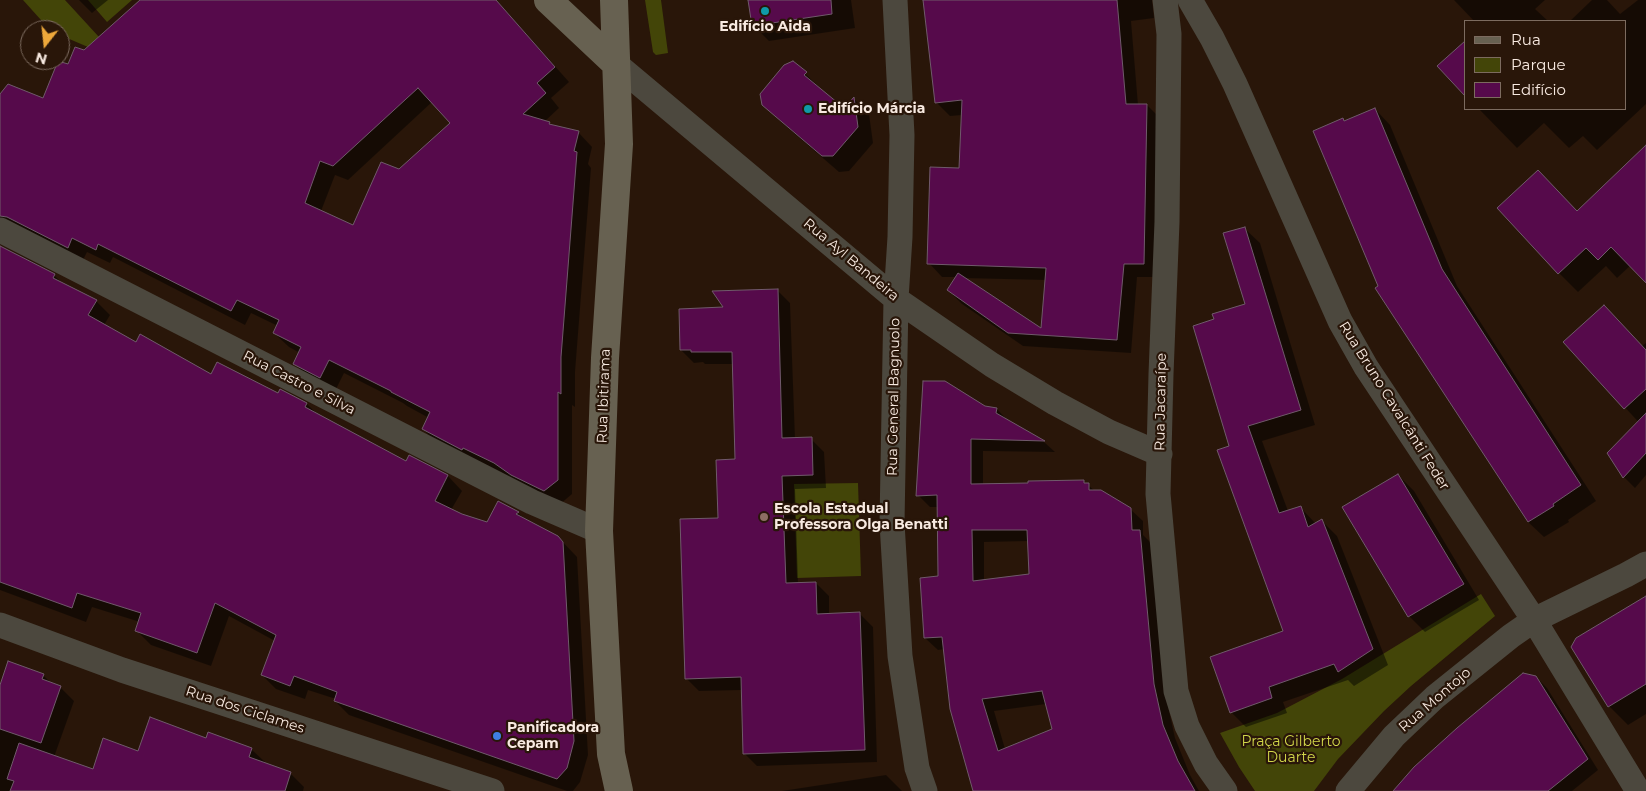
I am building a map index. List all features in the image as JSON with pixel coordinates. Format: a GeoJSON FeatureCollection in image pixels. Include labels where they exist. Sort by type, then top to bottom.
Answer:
{"type":"FeatureCollection","features":[{"type":"Feature","properties":{"kind":"main road"},"geometry":{"type":"LineString","coordinates":[[548,0],[616,64]]}},
{"type":"Feature","properties":{"kind":"main road","name":"Rua Ibitirama"},"geometry":{"type":"LineString","coordinates":[[614,0],[619,144],[605,358],[600,531],[611,754],[619,791]]}},
{"type":"Feature","properties":{"kind":"street","name":"Rua General Bagnuolo"},"geometry":{"type":"LineString","coordinates":[[895,0],[902,135],[900,237],[896,299],[892,522],[900,656],[917,768],[925,791]]}},
{"type":"Feature","properties":{"kind":"street","name":"Rua Jacaraípe"},"geometry":{"type":"LineString","coordinates":[[1165,0],[1169,34],[1167,222],[1158,494],[1176,691],[1187,726],[1206,764],[1225,791]]}},
{"type":"Feature","properties":{"kind":"street","name":"Rua Bruno Cavalcânti Feder"},"geometry":{"type":"LineString","coordinates":[[1190,0],[1235,84],[1340,321],[1366,367],[1534,620],[1638,791]]}},
{"type":"Feature","properties":{"kind":"street","name":"Rua Ayl Bandeira"},"geometry":{"type":"LineString","coordinates":[[616,64],[896,299],[992,365],[1055,403],[1109,432],[1160,454]]}},
{"type":"Feature","properties":{"kind":"street","name":"Rua Castro e Silva"},"geometry":{"type":"LineString","coordinates":[[0,230],[532,502],[600,531]]}},
{"type":"Feature","properties":{"kind":"street","name":"Rua Montojo"},"geometry":{"type":"LineString","coordinates":[[1348,791],[1394,736],[1435,698],[1511,636],[1534,620],[1646,564]]}},
{"type":"Feature","properties":{"kind":"street","name":"Rua dos Ciclames"},"geometry":{"type":"LineString","coordinates":[[0,625],[122,670],[492,791]]}},
{"type":"Feature","properties":{"kind":"green space"},"geometry":{"type":"Polygon","coordinates":[[[23,0],[65,0],[99,37],[88,47],[70,39],[70,20],[41,20],[23,0]]]}},
{"type":"Feature","properties":{"kind":"green space"},"geometry":{"type":"Polygon","coordinates":[[[88,0],[132,0],[107,22],[88,0]]]}},
{"type":"Feature","properties":{"kind":"green space"},"geometry":{"type":"Polygon","coordinates":[[[645,0],[661,0],[668,53],[656,55],[653,52],[645,0]]]}},
{"type":"Feature","properties":{"kind":"green space"},"geometry":{"type":"Polygon","coordinates":[[[858,483],[861,576],[797,578],[794,484],[858,483]]]}},
{"type":"Feature","properties":{"kind":"green space","name":"Praça Gilberto Duarte"},"geometry":{"type":"Polygon","coordinates":[[[1481,594],[1495,616],[1384,711],[1338,759],[1314,791],[1255,791],[1220,733],[1277,713],[1342,679],[1481,594]]]}},
{"type":"Feature","properties":{"kind":"building"},"geometry":{"type":"Polygon","coordinates":[[[140,0],[496,0],[555,67],[537,83],[546,93],[523,114],[550,122],[549,124],[579,131],[574,151],[577,152],[561,357],[561,394],[558,392],[558,480],[544,491],[511,475],[494,463],[463,448],[462,450],[422,429],[430,412],[329,360],[320,378],[293,364],[301,347],[273,333],[279,320],[237,300],[231,311],[98,244],[96,250],[72,238],[68,248],[7,217],[0,216],[0,94],[8,84],[43,98],[54,70],[70,70],[70,59],[75,47],[84,50],[140,0]],[[418,88],[333,166],[320,161],[305,203],[353,225],[381,162],[399,169],[450,123],[418,88]]]}},
{"type":"Feature","properties":{"kind":"building"},"geometry":{"type":"Polygon","coordinates":[[[748,0],[831,0],[832,14],[752,26],[748,0]]]}},
{"type":"Feature","properties":{"kind":"building"},"geometry":{"type":"Polygon","coordinates":[[[923,0],[1117,0],[1126,104],[1147,104],[1144,264],[1124,264],[1117,340],[1008,333],[947,290],[958,273],[1041,328],[1046,268],[927,264],[930,167],[959,168],[962,100],[935,103],[923,0]]]}},
{"type":"Feature","properties":{"kind":"building"},"geometry":{"type":"Polygon","coordinates":[[[1464,42],[1464,95],[1437,66],[1464,42]]]}},
{"type":"Feature","properties":{"kind":"building","name":"Edifício Márcia"},"geometry":{"type":"Polygon","coordinates":[[[793,61],[807,72],[804,75],[844,108],[854,97],[858,127],[833,156],[822,156],[762,105],[760,94],[784,65],[793,61]]]}},
{"type":"Feature","properties":{"kind":"building"},"geometry":{"type":"Polygon","coordinates":[[[1375,108],[1442,269],[1581,485],[1553,504],[1554,506],[1528,522],[1375,288],[1378,286],[1313,131],[1343,118],[1344,121],[1375,108]]]}},
{"type":"Feature","properties":{"kind":"building"},"geometry":{"type":"Polygon","coordinates":[[[1646,145],[1646,283],[1611,247],[1598,260],[1586,248],[1558,274],[1497,208],[1538,170],[1577,211],[1646,145]]]}},
{"type":"Feature","properties":{"kind":"building"},"geometry":{"type":"Polygon","coordinates":[[[1245,227],[1301,410],[1248,426],[1279,513],[1301,506],[1308,527],[1322,519],[1373,649],[1338,672],[1334,664],[1269,687],[1272,698],[1230,713],[1210,657],[1283,631],[1217,450],[1229,446],[1193,326],[1214,319],[1212,314],[1245,304],[1223,233],[1245,227]]]}},
{"type":"Feature","properties":{"kind":"building"},"geometry":{"type":"Polygon","coordinates":[[[0,246],[55,274],[53,278],[97,300],[88,315],[136,342],[140,334],[211,374],[217,362],[278,393],[280,389],[307,403],[305,407],[406,461],[409,455],[448,475],[435,501],[462,514],[487,522],[498,501],[519,512],[516,514],[558,536],[563,542],[574,741],[567,768],[557,779],[334,701],[337,692],[294,676],[290,686],[261,675],[276,635],[215,603],[197,653],[135,631],[141,613],[77,593],[72,608],[0,582],[0,246]]]}},
{"type":"Feature","properties":{"kind":"building"},"geometry":{"type":"Polygon","coordinates":[[[778,289],[782,438],[812,437],[813,475],[782,476],[786,583],[816,582],[817,614],[860,612],[865,750],[743,754],[741,677],[685,679],[680,519],[718,518],[716,460],[735,459],[732,352],[691,352],[691,350],[680,350],[679,309],[723,307],[712,291],[778,289]]]}},
{"type":"Feature","properties":{"kind":"building"},"geometry":{"type":"Polygon","coordinates":[[[1604,305],[1646,350],[1646,389],[1624,409],[1563,342],[1604,305]]]}},
{"type":"Feature","properties":{"kind":"building"},"geometry":{"type":"Polygon","coordinates":[[[923,381],[945,381],[985,406],[997,408],[996,413],[1045,441],[971,439],[971,484],[1084,480],[1084,483],[1089,483],[1089,490],[1101,490],[1131,508],[1132,530],[1140,530],[1154,684],[1163,725],[1178,761],[1195,791],[973,791],[950,709],[942,637],[924,638],[920,578],[938,576],[937,495],[916,496],[923,381]],[[972,530],[973,581],[1029,574],[1027,530],[972,530]],[[1042,691],[982,699],[998,751],[1052,729],[1042,691]]]}},
{"type":"Feature","properties":{"kind":"building"},"geometry":{"type":"Polygon","coordinates":[[[1646,413],[1646,453],[1623,478],[1607,453],[1646,413]]]}},
{"type":"Feature","properties":{"kind":"building"},"geometry":{"type":"Polygon","coordinates":[[[1398,474],[1464,584],[1408,617],[1342,507],[1398,474]]]}},
{"type":"Feature","properties":{"kind":"building"},"geometry":{"type":"Polygon","coordinates":[[[1646,596],[1646,684],[1608,707],[1571,647],[1576,638],[1646,596]]]}},
{"type":"Feature","properties":{"kind":"building"},"geometry":{"type":"Polygon","coordinates":[[[8,661],[44,674],[42,679],[61,686],[41,743],[0,729],[0,685],[8,661]]]}},
{"type":"Feature","properties":{"kind":"building"},"geometry":{"type":"Polygon","coordinates":[[[1523,673],[1536,676],[1588,759],[1548,791],[1393,791],[1414,767],[1523,673]]]}},
{"type":"Feature","properties":{"kind":"building"},"geometry":{"type":"Polygon","coordinates":[[[150,717],[206,738],[208,732],[252,748],[249,757],[291,772],[285,791],[10,791],[14,781],[7,779],[19,743],[93,769],[103,738],[138,751],[150,717]]]}},
{"type":"Feature","properties":{"kind":"place","name":"Edifício Aida"},"geometry":{"type":"Point","coordinates":[765,11]}},
{"type":"Feature","properties":{"kind":"place","name":"Edifício Márcia"},"geometry":{"type":"Point","coordinates":[808,109]}},
{"type":"Feature","properties":{"kind":"place","name":"Escola Estadual Professora Olga Benatti"},"geometry":{"type":"Point","coordinates":[764,517]}},
{"type":"Feature","properties":{"kind":"place","name":"Panificadora Cepam"},"geometry":{"type":"Point","coordinates":[497,736]}}]}
